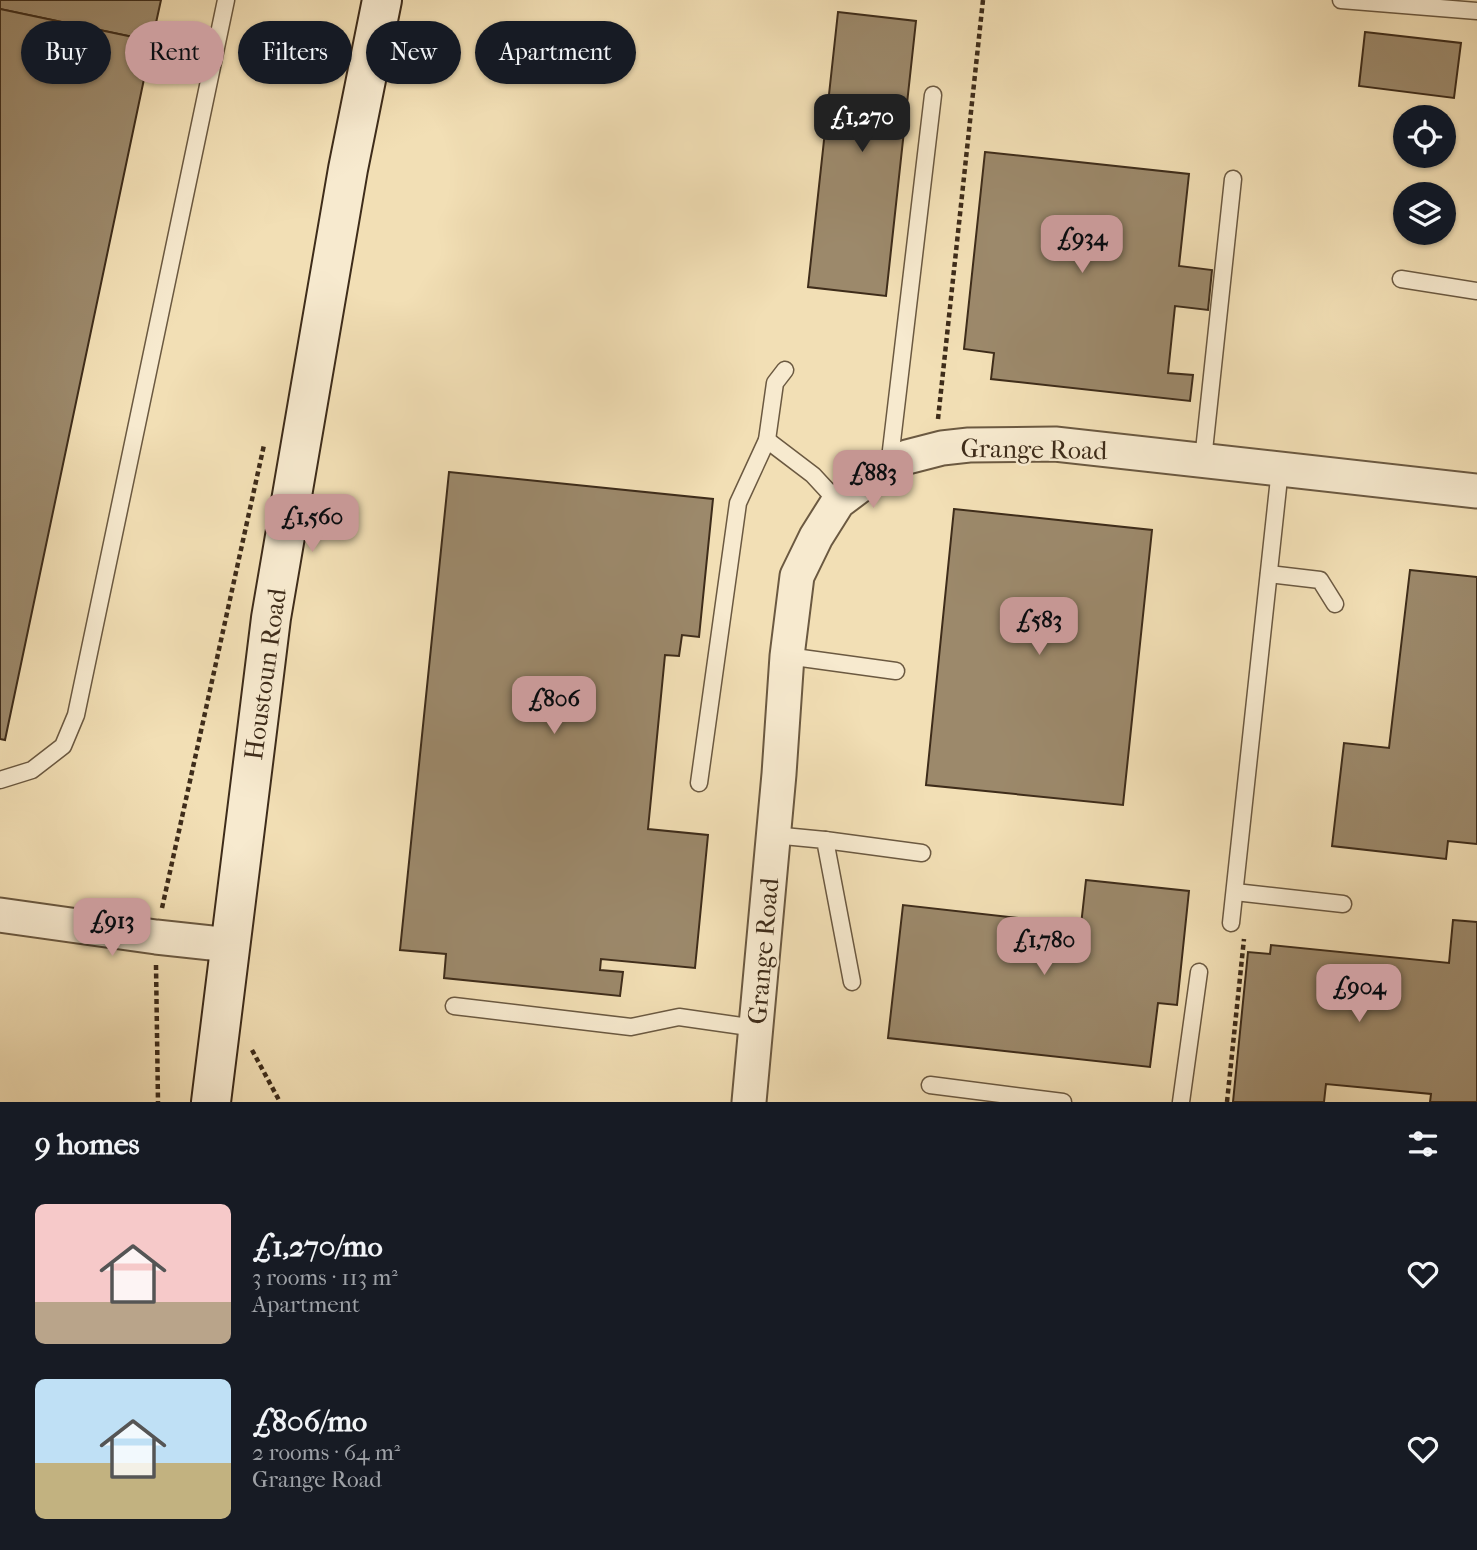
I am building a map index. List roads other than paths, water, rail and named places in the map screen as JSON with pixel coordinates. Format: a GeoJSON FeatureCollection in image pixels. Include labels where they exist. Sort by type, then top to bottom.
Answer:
{"type":"FeatureCollection","features":[{"type":"Feature","properties":{"kind":"street","name":"Houstoun Road"},"geometry":{"type":"LineString","coordinates":[[211,1102],[271,618],[348,169],[382,0]]}},
{"type":"Feature","properties":{"kind":"street","name":"Grange Road"},"geometry":{"type":"LineString","coordinates":[[749,1102],[787,656],[797,576],[816,537],[838,502],[907,457],[942,448],[1055,444],[1477,491]]}},
{"type":"Feature","properties":{"kind":"street"},"geometry":{"type":"LineString","coordinates":[[0,915],[156,937],[230,944]]}},
{"type":"Feature","properties":{"kind":"lane"},"geometry":{"type":"LineString","coordinates":[[0,780],[33,770],[63,746],[76,715],[226,0]]}},
{"type":"Feature","properties":{"kind":"lane"},"geometry":{"type":"LineString","coordinates":[[1341,0],[1477,11]]}},
{"type":"Feature","properties":{"kind":"lane"},"geometry":{"type":"LineString","coordinates":[[889,467],[933,95]]}},
{"type":"Feature","properties":{"kind":"lane"},"geometry":{"type":"LineString","coordinates":[[1203,460],[1233,179]]}},
{"type":"Feature","properties":{"kind":"lane"},"geometry":{"type":"LineString","coordinates":[[1401,279],[1477,291]]}},
{"type":"Feature","properties":{"kind":"lane"},"geometry":{"type":"LineString","coordinates":[[699,783],[738,503],[767,440],[775,383],[785,370]]}},
{"type":"Feature","properties":{"kind":"lane"},"geometry":{"type":"LineString","coordinates":[[767,440],[813,475],[838,502]]}},
{"type":"Feature","properties":{"kind":"lane"},"geometry":{"type":"LineString","coordinates":[[1231,923],[1280,469]]}},
{"type":"Feature","properties":{"kind":"lane"},"geometry":{"type":"LineString","coordinates":[[1269,574],[1320,580],[1335,604]]}},
{"type":"Feature","properties":{"kind":"lane"},"geometry":{"type":"LineString","coordinates":[[787,656],[896,671]]}},
{"type":"Feature","properties":{"kind":"lane"},"geometry":{"type":"LineString","coordinates":[[773,835],[922,853]]}},
{"type":"Feature","properties":{"kind":"lane"},"geometry":{"type":"LineString","coordinates":[[825,840],[852,982]]}},
{"type":"Feature","properties":{"kind":"lane"},"geometry":{"type":"LineString","coordinates":[[1235,891],[1343,904]]}},
{"type":"Feature","properties":{"kind":"lane"},"geometry":{"type":"LineString","coordinates":[[1181,1102],[1199,972]]}},
{"type":"Feature","properties":{"kind":"lane"},"geometry":{"type":"LineString","coordinates":[[454,1006],[631,1027],[679,1017],[755,1027]]}},
{"type":"Feature","properties":{"kind":"lane"},"geometry":{"type":"LineString","coordinates":[[930,1085],[1063,1102]]}}]}
